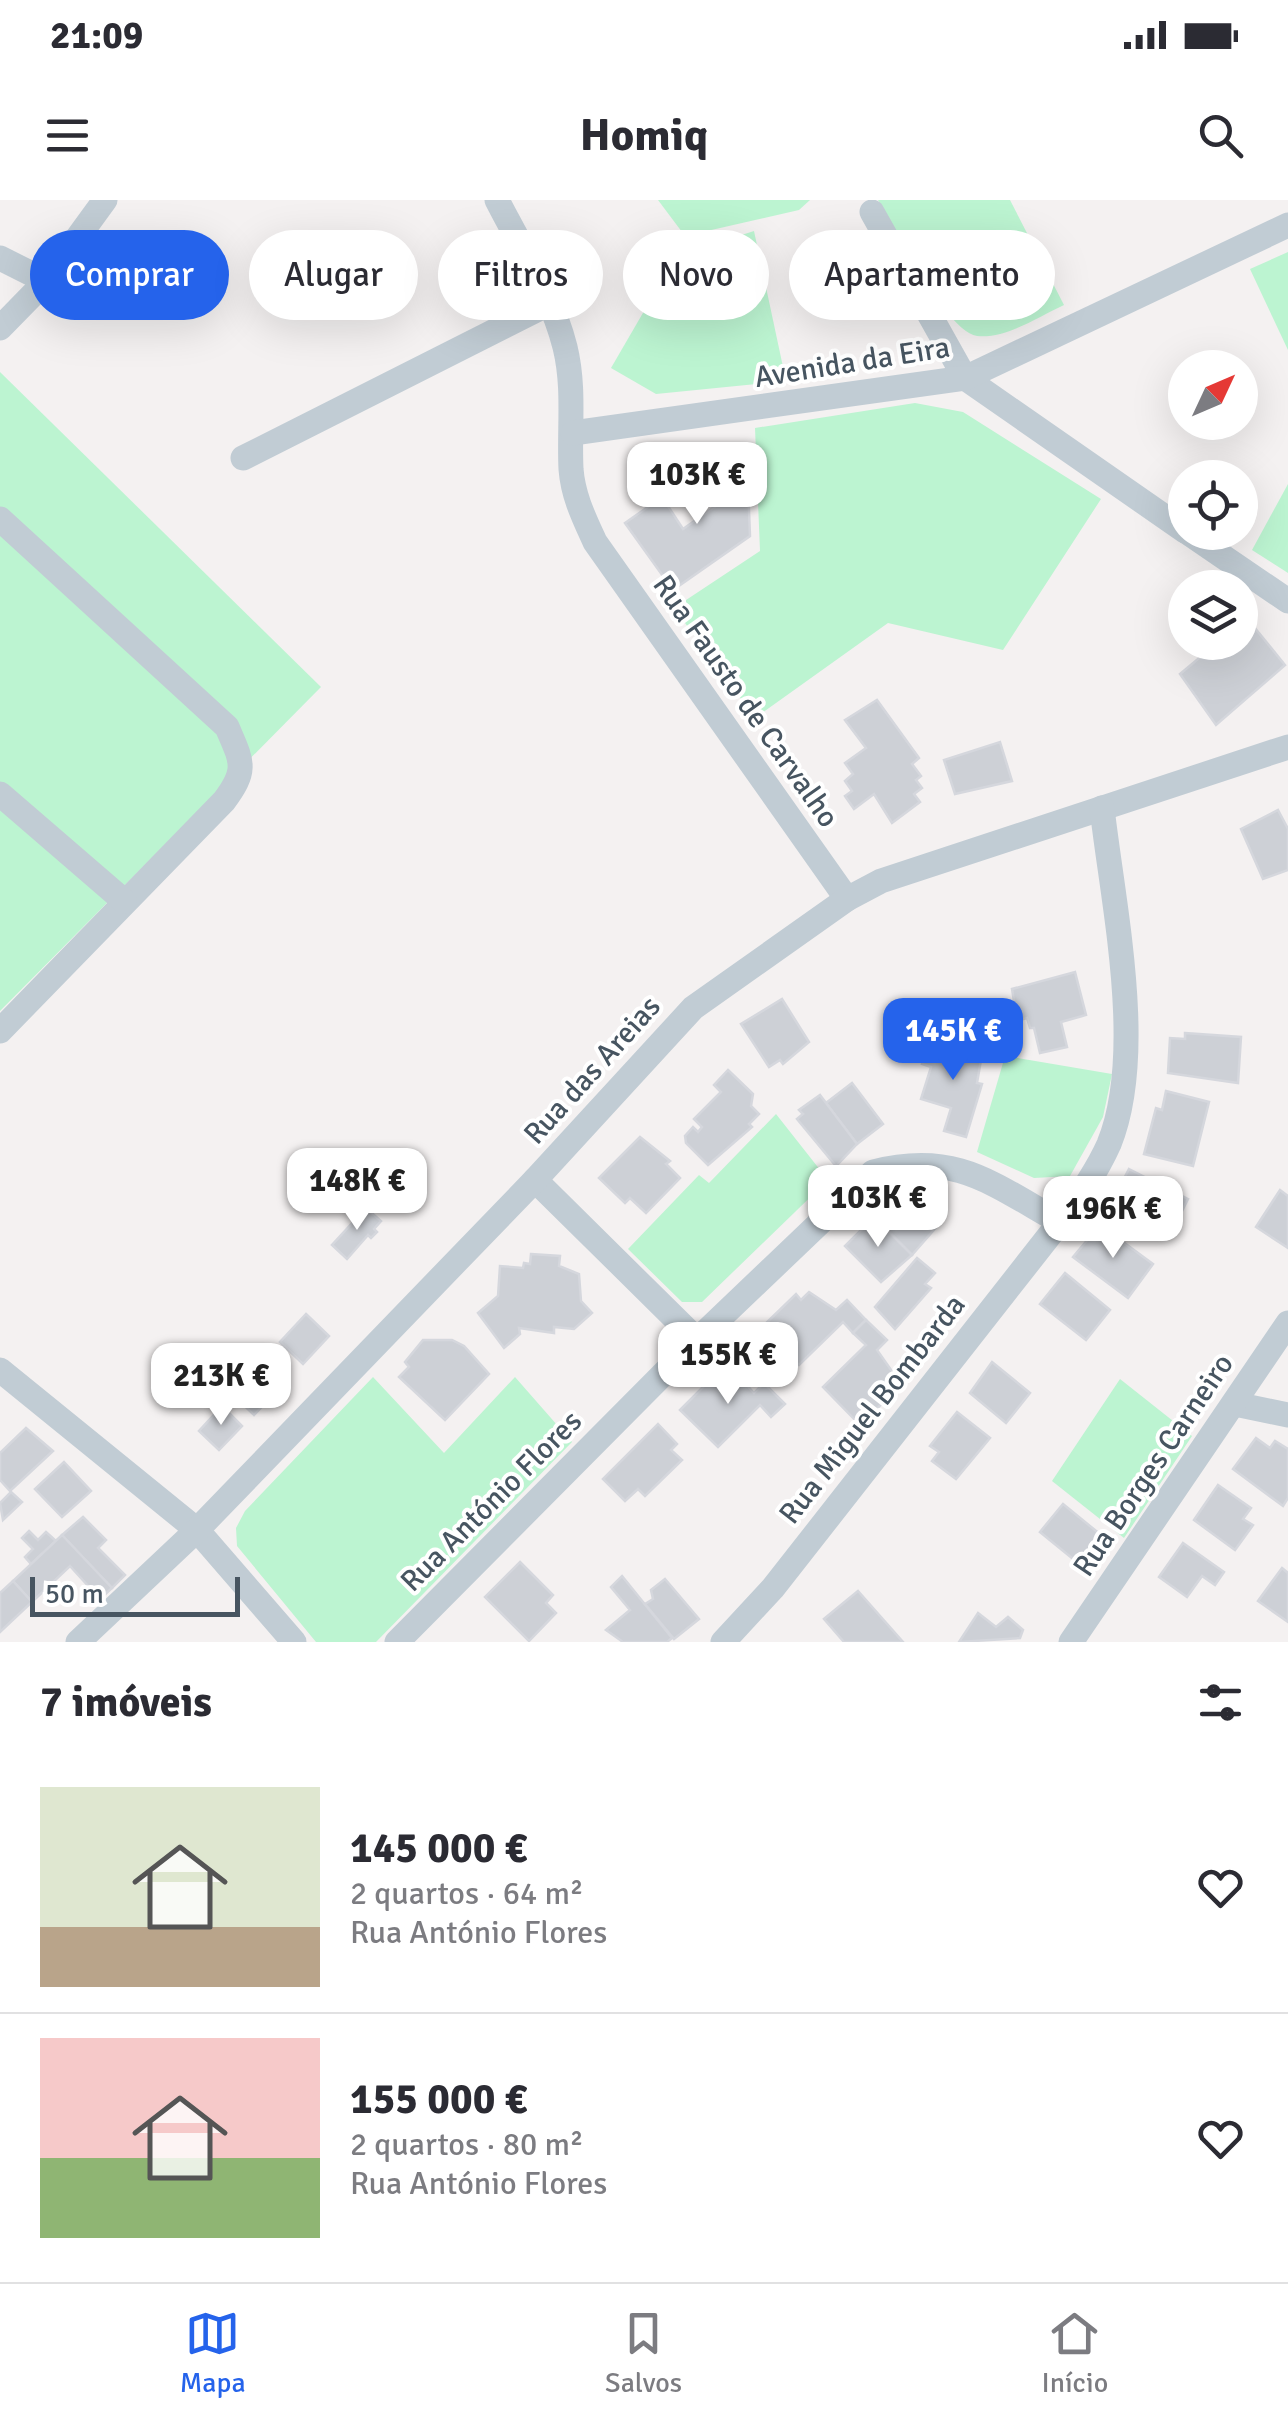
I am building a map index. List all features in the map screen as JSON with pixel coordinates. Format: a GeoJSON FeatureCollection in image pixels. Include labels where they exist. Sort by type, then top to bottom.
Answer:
{"type":"FeatureCollection","features":[{"type":"Feature","properties":{"kind":"street"},"geometry":{"type":"LineString","coordinates":[[83,230],[105,200]]}},
{"type":"Feature","properties":{"kind":"street","name":"Rua Fausto de Carvalho"},"geometry":{"type":"LineString","coordinates":[[497,200],[512,230]]}},
{"type":"Feature","properties":{"kind":"street"},"geometry":{"type":"LineString","coordinates":[[872,212],[965,378],[1168,519]]}},
{"type":"Feature","properties":{"kind":"street","name":"Avenida da Eira"},"geometry":{"type":"LineString","coordinates":[[572,433],[965,378],[1288,225]]}},
{"type":"Feature","properties":{"kind":"street"},"geometry":{"type":"LineString","coordinates":[[0,258],[30,273]]}},
{"type":"Feature","properties":{"kind":"street"},"geometry":{"type":"LineString","coordinates":[[0,328],[30,297]]}},
{"type":"Feature","properties":{"kind":"street"},"geometry":{"type":"LineString","coordinates":[[242,458],[516,320]]}},
{"type":"Feature","properties":{"kind":"street","name":"Rua Fausto de Carvalho"},"geometry":{"type":"LineString","coordinates":[[556,320],[564,346],[578,506],[595,542],[846,899]]}},
{"type":"Feature","properties":{"kind":"street"},"geometry":{"type":"LineString","coordinates":[[0,519],[226,727],[240,758],[242,778],[0,1031]]}},
{"type":"Feature","properties":{"kind":"street"},"geometry":{"type":"LineString","coordinates":[[1213,550],[1288,601]]}},
{"type":"Feature","properties":{"kind":"street","name":"Rua das Areias"},"geometry":{"type":"LineString","coordinates":[[78,1642],[197,1530],[536,1180],[693,1008],[846,899],[882,881],[1288,747]]}},
{"type":"Feature","properties":{"kind":"street"},"geometry":{"type":"LineString","coordinates":[[0,794],[124,901]]}},
{"type":"Feature","properties":{"kind":"street","name":"Rua Miguel Bombarda"},"geometry":{"type":"LineString","coordinates":[[723,1642],[772,1588],[1060,1222],[1091,1181],[1110,1140],[1125,1070],[1126,1033],[1102,808]]}},
{"type":"Feature","properties":{"kind":"street","name":"Rua António Flores"},"geometry":{"type":"LineString","coordinates":[[397,1642],[697,1340],[872,1172],[909,1163],[940,1163],[986,1180],[1060,1222]]}},
{"type":"Feature","properties":{"kind":"street"},"geometry":{"type":"LineString","coordinates":[[536,1180],[697,1340]]}},
{"type":"Feature","properties":{"kind":"street","name":"Rua Borges Carneiro"},"geometry":{"type":"LineString","coordinates":[[1071,1642],[1288,1324]]}},
{"type":"Feature","properties":{"kind":"street"},"geometry":{"type":"LineString","coordinates":[[3,1378],[197,1530],[294,1642]]}},
{"type":"Feature","properties":{"kind":"street"},"geometry":{"type":"LineString","coordinates":[[1235,1404],[1288,1414]]}},
{"type":"Feature","properties":{"kind":"green space"},"geometry":{"type":"Polygon","coordinates":[[[658,200],[810,200],[799,210],[711,230],[680,230],[658,200]]]}},
{"type":"Feature","properties":{"kind":"green space"},"geometry":{"type":"Polygon","coordinates":[[[878,200],[1010,200],[1025,230],[895,230],[878,200]]]}},
{"type":"Feature","properties":{"kind":"green space"},"geometry":{"type":"Polygon","coordinates":[[[1288,252],[1288,350],[1250,269],[1288,252]]]}},
{"type":"Feature","properties":{"kind":"green space"},"geometry":{"type":"Polygon","coordinates":[[[1055,288],[1064,305],[1055,310],[1055,288]]]}},
{"type":"Feature","properties":{"kind":"green space"},"geometry":{"type":"Polygon","coordinates":[[[769,301],[786,381],[656,394],[611,368],[639,320],[769,320],[769,301]]]}},
{"type":"Feature","properties":{"kind":"green space"},"geometry":{"type":"Polygon","coordinates":[[[954,320],[1034,320],[988,336],[965,330],[954,320]]]}},
{"type":"Feature","properties":{"kind":"green space"},"geometry":{"type":"Polygon","coordinates":[[[0,372],[321,687],[0,1011],[0,372]]]}},
{"type":"Feature","properties":{"kind":"green space"},"geometry":{"type":"Polygon","coordinates":[[[915,403],[963,412],[1101,499],[1003,650],[888,623],[755,718],[674,608],[760,551],[755,428],[915,403]]]}},
{"type":"Feature","properties":{"kind":"green space"},"geometry":{"type":"Polygon","coordinates":[[[1288,484],[1288,573],[1252,550],[1258,550],[1258,539],[1288,484]]]}},
{"type":"Feature","properties":{"kind":"green space"},"geometry":{"type":"Polygon","coordinates":[[[1005,1056],[1112,1074],[1103,1117],[1070,1176],[1034,1178],[977,1152],[1005,1056]]]}},
{"type":"Feature","properties":{"kind":"green space"},"geometry":{"type":"Polygon","coordinates":[[[776,1114],[828,1180],[702,1302],[682,1302],[628,1249],[699,1175],[709,1183],[776,1114]]]}},
{"type":"Feature","properties":{"kind":"green space"},"geometry":{"type":"Polygon","coordinates":[[[373,1377],[444,1453],[515,1377],[572,1442],[376,1642],[316,1642],[237,1546],[236,1528],[245,1511],[373,1377]]]}},
{"type":"Feature","properties":{"kind":"green space"},"geometry":{"type":"Polygon","coordinates":[[[1120,1379],[1192,1436],[1124,1538],[1052,1481],[1120,1379]]]}},
{"type":"Feature","properties":{"kind":"building"},"geometry":{"type":"Polygon","coordinates":[[[747,458],[750,536],[673,590],[625,523],[662,497],[683,529],[717,505],[715,459],[747,458]]]}},
{"type":"Feature","properties":{"kind":"building"},"geometry":{"type":"Polygon","coordinates":[[[1258,632],[1285,665],[1216,725],[1180,674],[1197,660],[1258,660],[1258,632]]]}},
{"type":"Feature","properties":{"kind":"building"},"geometry":{"type":"Polygon","coordinates":[[[877,700],[919,758],[912,764],[921,776],[916,780],[922,788],[914,794],[920,802],[892,823],[874,794],[854,809],[845,796],[852,791],[845,781],[853,774],[845,763],[866,748],[845,720],[877,700]]]}},
{"type":"Feature","properties":{"kind":"building"},"geometry":{"type":"Polygon","coordinates":[[[1000,742],[1012,781],[955,794],[944,760],[1000,742]]]}},
{"type":"Feature","properties":{"kind":"building"},"geometry":{"type":"Polygon","coordinates":[[[1278,810],[1288,829],[1288,870],[1263,879],[1241,829],[1278,810]]]}},
{"type":"Feature","properties":{"kind":"building"},"geometry":{"type":"Polygon","coordinates":[[[1075,972],[1086,1015],[1061,1022],[1067,1047],[1040,1053],[1034,1028],[1030,1028],[1027,1018],[1020,1020],[1016,1014],[1012,989],[1075,972]]]}},
{"type":"Feature","properties":{"kind":"building"},"geometry":{"type":"Polygon","coordinates":[[[782,999],[809,1042],[783,1064],[780,1060],[769,1067],[741,1024],[782,999]]]}},
{"type":"Feature","properties":{"kind":"building"},"geometry":{"type":"Polygon","coordinates":[[[1185,1033],[1241,1037],[1238,1083],[1168,1073],[1170,1038],[1185,1039],[1185,1033]]]}},
{"type":"Feature","properties":{"kind":"building"},"geometry":{"type":"Polygon","coordinates":[[[930,1038],[982,1054],[977,1083],[982,1084],[966,1137],[944,1131],[951,1108],[921,1099],[931,1067],[922,1064],[930,1038]]]}},
{"type":"Feature","properties":{"kind":"building"},"geometry":{"type":"Polygon","coordinates":[[[728,1070],[753,1094],[751,1106],[759,1114],[749,1124],[752,1127],[708,1165],[686,1143],[685,1136],[693,1127],[698,1132],[702,1127],[694,1119],[721,1092],[714,1085],[728,1070]]]}},
{"type":"Feature","properties":{"kind":"building"},"geometry":{"type":"Polygon","coordinates":[[[852,1083],[883,1124],[857,1144],[826,1103],[852,1083]]]}},
{"type":"Feature","properties":{"kind":"building"},"geometry":{"type":"Polygon","coordinates":[[[1166,1091],[1209,1102],[1193,1166],[1144,1154],[1156,1108],[1162,1110],[1166,1091]]]}},
{"type":"Feature","properties":{"kind":"building"},"geometry":{"type":"Polygon","coordinates":[[[820,1095],[857,1144],[836,1166],[797,1119],[803,1114],[799,1110],[820,1095]]]}},
{"type":"Feature","properties":{"kind":"building"},"geometry":{"type":"Polygon","coordinates":[[[640,1137],[670,1161],[666,1164],[680,1178],[646,1213],[630,1198],[625,1203],[599,1178],[640,1137]]]}},
{"type":"Feature","properties":{"kind":"building"},"geometry":{"type":"Polygon","coordinates":[[[1129,1169],[1188,1199],[1173,1229],[1113,1200],[1129,1169]]]}},
{"type":"Feature","properties":{"kind":"building"},"geometry":{"type":"Polygon","coordinates":[[[903,1188],[939,1224],[912,1255],[874,1217],[903,1188]]]}},
{"type":"Feature","properties":{"kind":"building"},"geometry":{"type":"Polygon","coordinates":[[[1280,1190],[1288,1196],[1288,1248],[1256,1227],[1280,1190]]]}},
{"type":"Feature","properties":{"kind":"building"},"geometry":{"type":"Polygon","coordinates":[[[366,1208],[381,1221],[374,1229],[377,1232],[371,1238],[368,1235],[347,1259],[332,1245],[366,1208]]]}},
{"type":"Feature","properties":{"kind":"building"},"geometry":{"type":"Polygon","coordinates":[[[874,1217],[912,1255],[881,1282],[845,1246],[874,1217]]]}},
{"type":"Feature","properties":{"kind":"building"},"geometry":{"type":"Polygon","coordinates":[[[1100,1225],[1153,1264],[1128,1298],[1073,1257],[1100,1225]]]}},
{"type":"Feature","properties":{"kind":"building"},"geometry":{"type":"Polygon","coordinates":[[[531,1254],[560,1256],[559,1266],[579,1274],[581,1301],[592,1313],[574,1329],[554,1327],[554,1333],[519,1328],[520,1334],[504,1348],[478,1313],[498,1296],[500,1266],[523,1268],[524,1263],[530,1264],[531,1254]]]}},
{"type":"Feature","properties":{"kind":"building"},"geometry":{"type":"Polygon","coordinates":[[[917,1258],[935,1273],[925,1284],[931,1288],[895,1329],[875,1307],[917,1258]]]}},
{"type":"Feature","properties":{"kind":"building"},"geometry":{"type":"Polygon","coordinates":[[[1065,1273],[1110,1310],[1086,1340],[1040,1304],[1065,1273]]]}},
{"type":"Feature","properties":{"kind":"building"},"geometry":{"type":"Polygon","coordinates":[[[809,1292],[836,1310],[847,1300],[866,1320],[853,1333],[843,1322],[799,1365],[762,1327],[796,1294],[801,1300],[809,1292]]]}},
{"type":"Feature","properties":{"kind":"building"},"geometry":{"type":"Polygon","coordinates":[[[306,1314],[329,1336],[303,1364],[280,1342],[306,1314]]]}},
{"type":"Feature","properties":{"kind":"building"},"geometry":{"type":"Polygon","coordinates":[[[866,1320],[887,1340],[877,1350],[896,1377],[887,1385],[894,1392],[860,1425],[823,1387],[866,1345],[853,1333],[866,1320]]]}},
{"type":"Feature","properties":{"kind":"building"},"geometry":{"type":"Polygon","coordinates":[[[423,1340],[452,1340],[464,1346],[489,1374],[445,1420],[399,1377],[409,1367],[405,1362],[423,1340]]]}},
{"type":"Feature","properties":{"kind":"building"},"geometry":{"type":"Polygon","coordinates":[[[992,1362],[1030,1393],[1006,1423],[970,1393],[992,1362]]]}},
{"type":"Feature","properties":{"kind":"building"},"geometry":{"type":"Polygon","coordinates":[[[254,1370],[277,1391],[254,1415],[232,1394],[254,1370]]]}},
{"type":"Feature","properties":{"kind":"building"},"geometry":{"type":"Polygon","coordinates":[[[726,1374],[736,1385],[742,1380],[754,1393],[764,1383],[785,1404],[771,1417],[760,1405],[718,1447],[680,1410],[713,1377],[718,1381],[726,1374]]]}},
{"type":"Feature","properties":{"kind":"building"},"geometry":{"type":"Polygon","coordinates":[[[222,1406],[242,1426],[219,1450],[199,1431],[222,1406]]]}},
{"type":"Feature","properties":{"kind":"building"},"geometry":{"type":"Polygon","coordinates":[[[957,1412],[990,1438],[956,1479],[932,1461],[939,1452],[930,1446],[957,1412]]]}},
{"type":"Feature","properties":{"kind":"building"},"geometry":{"type":"Polygon","coordinates":[[[658,1424],[677,1444],[671,1450],[682,1460],[645,1496],[638,1489],[625,1501],[603,1479],[658,1424]]]}},
{"type":"Feature","properties":{"kind":"building"},"geometry":{"type":"Polygon","coordinates":[[[26,1428],[53,1451],[10,1491],[0,1480],[0,1453],[26,1428]]]}},
{"type":"Feature","properties":{"kind":"building"},"geometry":{"type":"Polygon","coordinates":[[[1256,1438],[1270,1448],[1275,1441],[1288,1449],[1288,1498],[1283,1506],[1233,1469],[1256,1438]]]}},
{"type":"Feature","properties":{"kind":"building"},"geometry":{"type":"Polygon","coordinates":[[[64,1462],[91,1491],[62,1517],[35,1489],[64,1462]]]}},
{"type":"Feature","properties":{"kind":"building"},"geometry":{"type":"Polygon","coordinates":[[[1218,1485],[1251,1508],[1243,1519],[1253,1525],[1235,1550],[1194,1520],[1218,1485]]]}},
{"type":"Feature","properties":{"kind":"building"},"geometry":{"type":"Polygon","coordinates":[[[11,1492],[22,1502],[3,1520],[0,1503],[11,1492]]]}},
{"type":"Feature","properties":{"kind":"building"},"geometry":{"type":"Polygon","coordinates":[[[1063,1504],[1101,1535],[1078,1563],[1040,1532],[1063,1504]]]}},
{"type":"Feature","properties":{"kind":"building"},"geometry":{"type":"Polygon","coordinates":[[[83,1517],[106,1540],[98,1548],[125,1575],[112,1588],[62,1535],[83,1517]]]}},
{"type":"Feature","properties":{"kind":"building"},"geometry":{"type":"Polygon","coordinates":[[[29,1531],[38,1540],[46,1532],[56,1541],[31,1564],[25,1557],[33,1549],[22,1538],[29,1531]]]}},
{"type":"Feature","properties":{"kind":"building"},"geometry":{"type":"Polygon","coordinates":[[[62,1535],[112,1588],[100,1599],[70,1566],[32,1602],[13,1581],[62,1535]]]}},
{"type":"Feature","properties":{"kind":"building"},"geometry":{"type":"Polygon","coordinates":[[[1183,1543],[1224,1572],[1215,1585],[1202,1576],[1187,1597],[1159,1577],[1183,1543]]]}},
{"type":"Feature","properties":{"kind":"building"},"geometry":{"type":"Polygon","coordinates":[[[520,1562],[553,1595],[546,1603],[556,1613],[529,1641],[485,1597],[520,1562]]]}},
{"type":"Feature","properties":{"kind":"building"},"geometry":{"type":"Polygon","coordinates":[[[1282,1568],[1288,1573],[1288,1622],[1258,1601],[1282,1568]]]}},
{"type":"Feature","properties":{"kind":"building"},"geometry":{"type":"Polygon","coordinates":[[[622,1576],[672,1638],[667,1642],[623,1642],[606,1630],[630,1610],[611,1587],[622,1576]]]}},
{"type":"Feature","properties":{"kind":"building"},"geometry":{"type":"Polygon","coordinates":[[[665,1579],[699,1619],[674,1639],[645,1604],[653,1599],[651,1590],[665,1579]]]}},
{"type":"Feature","properties":{"kind":"building"},"geometry":{"type":"Polygon","coordinates":[[[13,1581],[32,1602],[0,1632],[0,1593],[13,1581]]]}},
{"type":"Feature","properties":{"kind":"building"},"geometry":{"type":"Polygon","coordinates":[[[858,1591],[903,1642],[844,1642],[824,1619],[858,1591]]]}},
{"type":"Feature","properties":{"kind":"building"},"geometry":{"type":"Polygon","coordinates":[[[978,1613],[996,1627],[1008,1617],[1023,1630],[1020,1638],[959,1642],[978,1613]]]}}]}
